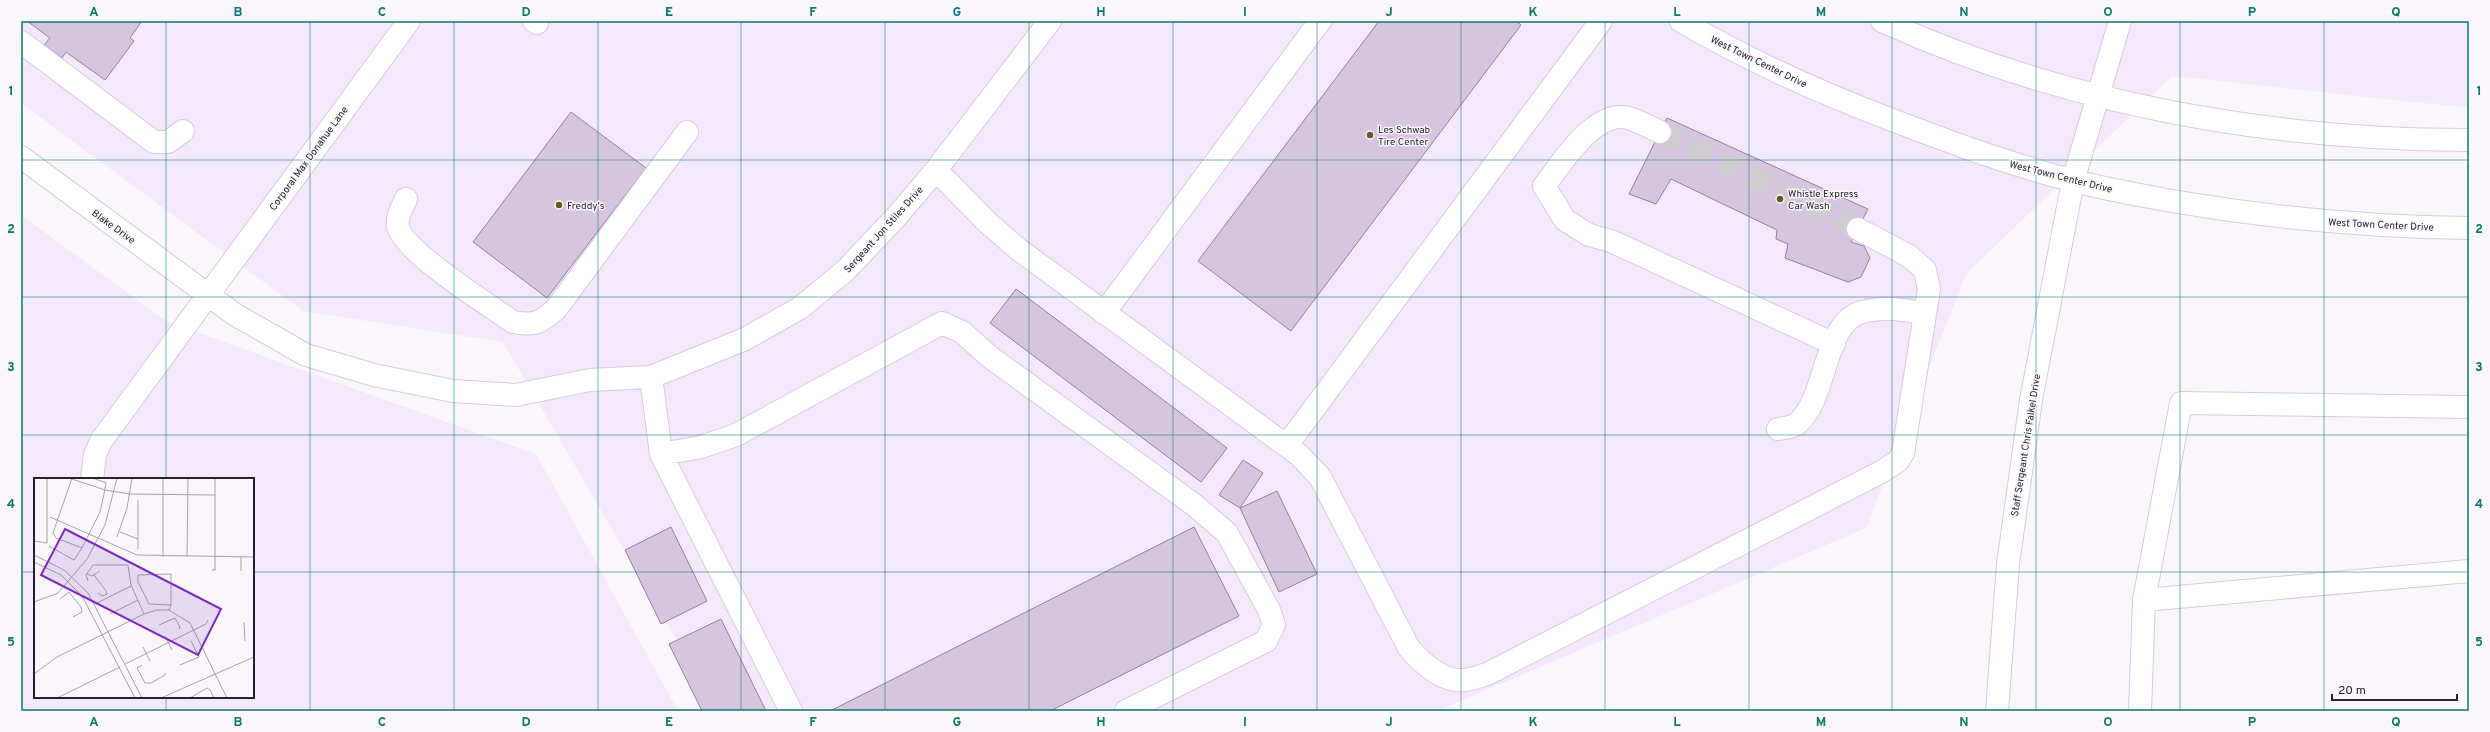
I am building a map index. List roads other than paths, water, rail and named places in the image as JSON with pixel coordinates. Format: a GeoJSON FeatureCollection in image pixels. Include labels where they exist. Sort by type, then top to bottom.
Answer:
{"type":"FeatureCollection","features":[{"type":"Feature","properties":{"kind":"street","name":"Corporal Max Donahue Lane"},"geometry":{"type":"LineString","coordinates":[[92,478],[95,455],[101,441],[409,21]]}},
{"type":"Feature","properties":{"kind":"street","name":"Sergeant Jon Stiles Drive"},"geometry":{"type":"LineString","coordinates":[[208,294],[234,314],[306,355],[374,375],[453,391],[516,395],[590,380],[651,377],[745,339],[800,308],[846,271],[897,216],[936,170],[1050,21]]}},
{"type":"Feature","properties":{"kind":"street"},"geometry":{"type":"LineString","coordinates":[[1104,313],[1320,21]]}},
{"type":"Feature","properties":{"kind":"street"},"geometry":{"type":"LineString","coordinates":[[1287,445],[1601,21]]}},
{"type":"Feature","properties":{"kind":"street","name":"West Town Center Drive"},"geometry":{"type":"LineString","coordinates":[[1681,21],[1787,76],[1853,105],[2005,162],[2073,181],[2227,210],[2304,220],[2376,225],[2469,228]]}},
{"type":"Feature","properties":{"kind":"street"},"geometry":{"type":"LineString","coordinates":[[1882,21],[1971,57],[2099,95],[2185,114],[2278,129],[2359,137],[2469,140]]}},
{"type":"Feature","properties":{"kind":"street","name":"Staff Sergeant Chris Falkel Drive"},"geometry":{"type":"LineString","coordinates":[[1997,711],[2008,564],[2022,455],[2073,181],[2120,21]]}},
{"type":"Feature","properties":{"kind":"street"},"geometry":{"type":"LineString","coordinates":[[21,42],[154,142],[168,142],[183,131]]}},
{"type":"Feature","properties":{"kind":"street"},"geometry":{"type":"LineString","coordinates":[[1660,132],[1624,117],[1609,118],[1593,126],[1544,186],[1565,220],[1589,235],[1611,242],[1834,344]]}},
{"type":"Feature","properties":{"kind":"street"},"geometry":{"type":"LineString","coordinates":[[406,198],[399,214],[398,227],[406,241],[425,258],[513,322],[530,325],[542,321],[556,309],[687,132]]}},
{"type":"Feature","properties":{"kind":"street","name":"Blake Drive"},"geometry":{"type":"LineString","coordinates":[[21,157],[208,294]]}},
{"type":"Feature","properties":{"kind":"street"},"geometry":{"type":"LineString","coordinates":[[936,170],[988,223],[1018,249],[1287,445],[1320,477],[1409,648],[1422,662],[1442,675],[1464,680],[1487,674],[1881,472],[1898,461],[1903,453],[1929,289],[1925,270],[1909,256],[1858,229]]}},
{"type":"Feature","properties":{"kind":"street"},"geometry":{"type":"LineString","coordinates":[[1778,430],[1798,424],[1813,405],[1834,344],[1843,324],[1860,312],[1885,308],[1926,313]]}},
{"type":"Feature","properties":{"kind":"street"},"geometry":{"type":"LineString","coordinates":[[661,454],[701,447],[736,435],[942,323],[962,332],[990,357],[1193,504],[1227,533],[1269,610],[1274,625],[1266,641],[1126,711]]}},
{"type":"Feature","properties":{"kind":"street"},"geometry":{"type":"LineString","coordinates":[[651,377],[661,454],[792,711]]}},
{"type":"Feature","properties":{"kind":"street"},"geometry":{"type":"LineString","coordinates":[[2140,711],[2144,600],[2182,403],[2469,407]]}},
{"type":"Feature","properties":{"kind":"street"},"geometry":{"type":"LineString","coordinates":[[2144,600],[2469,571]]}},
{"type":"Feature","properties":{"kind":"tunnel"},"geometry":{"type":"LineString","coordinates":[[1660,132],[1858,229]]}},
{"type":"Feature","properties":{"kind":"place","name":"Les Schwab Tire Center"},"geometry":{"type":"Point","coordinates":[1370,135]}},
{"type":"Feature","properties":{"kind":"place","name":"Whistle Express Car Wash"},"geometry":{"type":"Point","coordinates":[1780,199]}},
{"type":"Feature","properties":{"kind":"place","name":"Freddy's"},"geometry":{"type":"Point","coordinates":[559,205]}}]}
